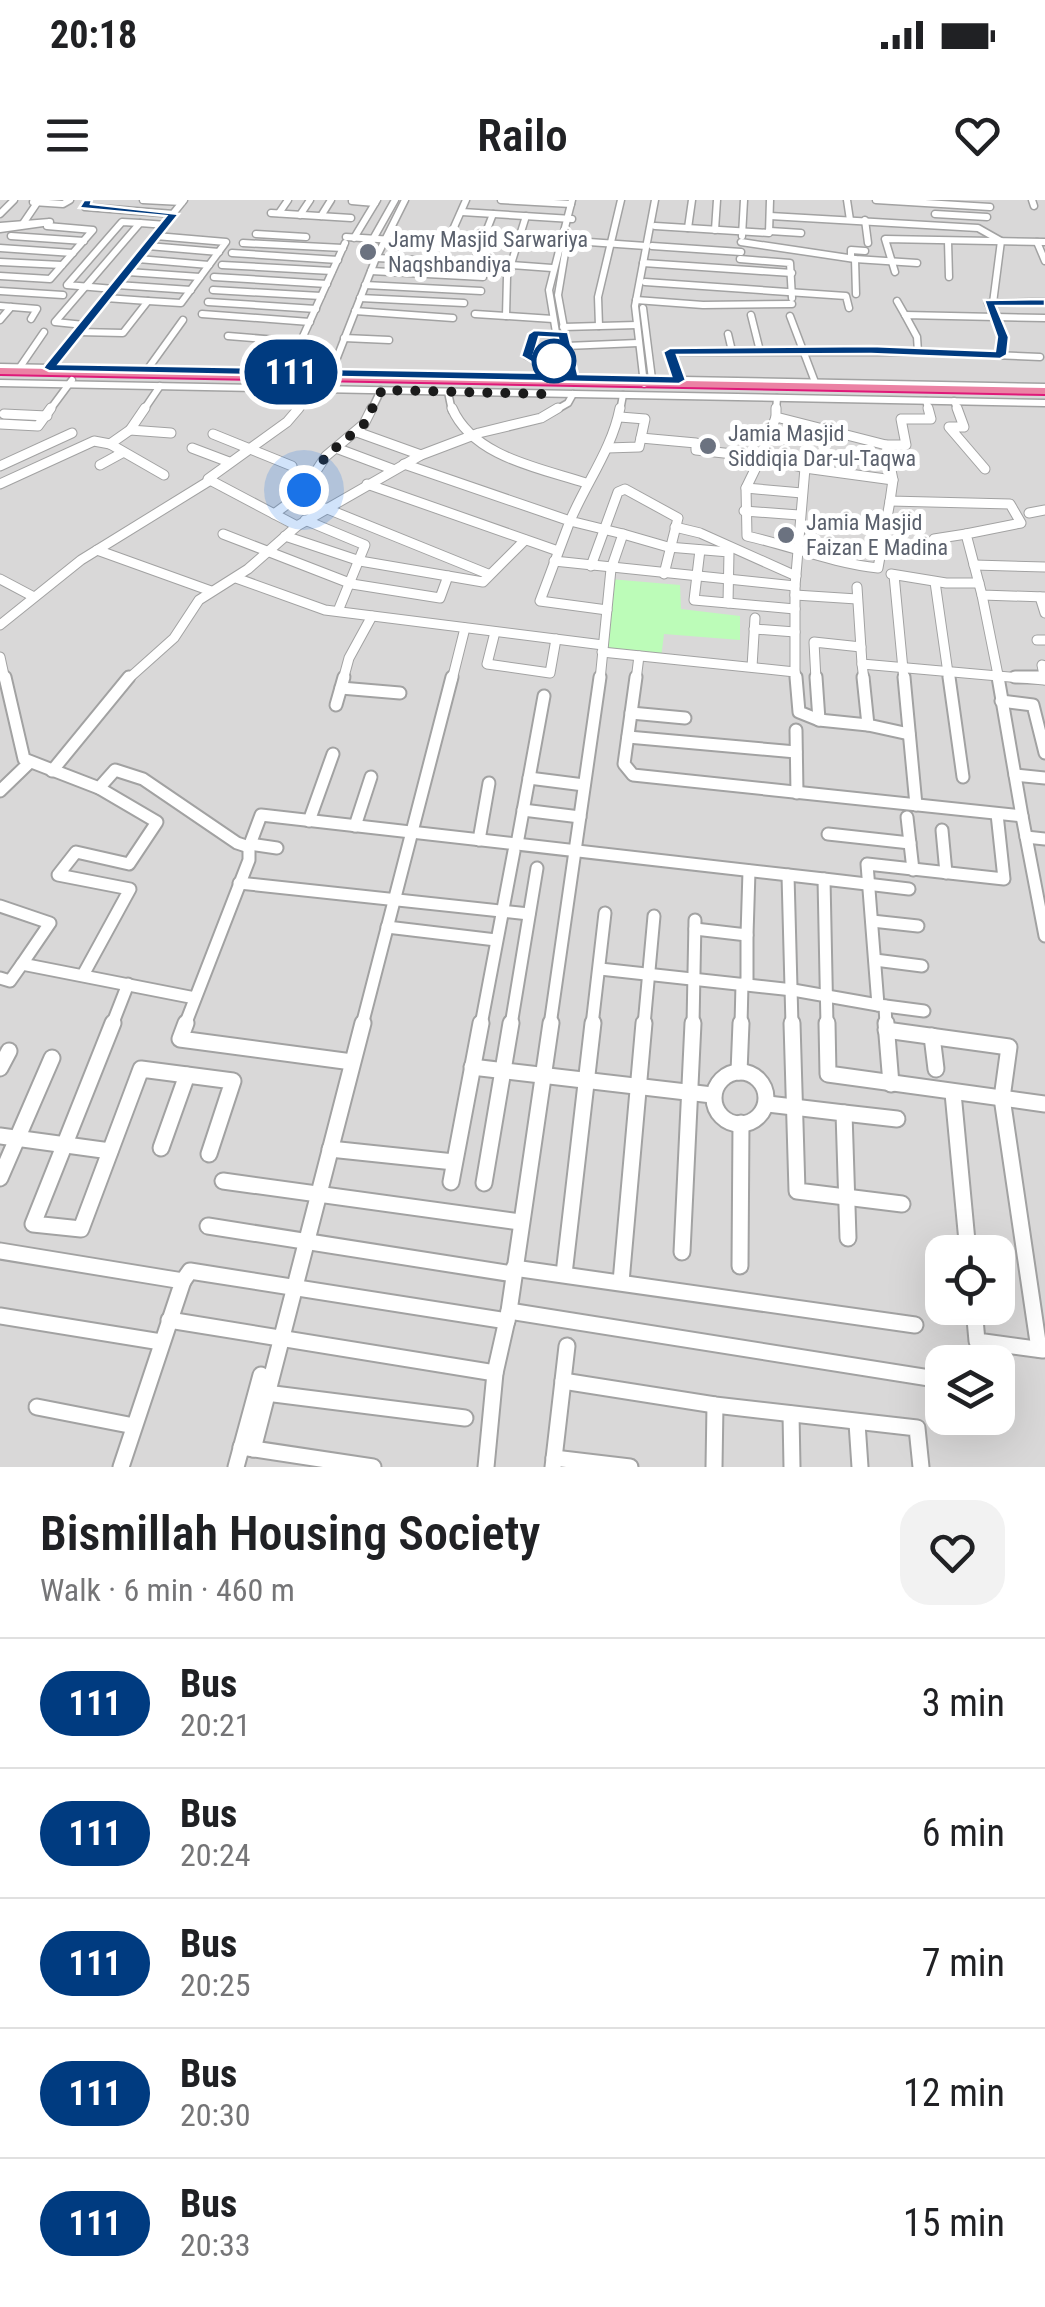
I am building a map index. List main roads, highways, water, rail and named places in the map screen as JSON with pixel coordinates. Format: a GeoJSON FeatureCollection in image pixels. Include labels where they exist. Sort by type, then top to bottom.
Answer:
{"type":"FeatureCollection","features":[{"type":"Feature","properties":{"kind":"highway"},"geometry":{"type":"LineString","coordinates":[[0,375],[48,370],[92,376],[392,377],[451,387],[475,378],[567,379],[918,393]]}},
{"type":"Feature","properties":{"kind":"highway"},"geometry":{"type":"LineString","coordinates":[[0,375],[71,382],[92,376],[106,383],[1045,395]]}},
{"type":"Feature","properties":{"kind":"place","name":"Jamy Masjid Sarwariya Naqshbandiya"},"geometry":{"type":"Point","coordinates":[368,252]}},
{"type":"Feature","properties":{"kind":"place","name":"Jamia Masjid Siddiqia Dar-ul-Taqwa"},"geometry":{"type":"Point","coordinates":[708,446]}},
{"type":"Feature","properties":{"kind":"place","name":"Jamia Masjid Faizan E Madina"},"geometry":{"type":"Point","coordinates":[786,535]}}]}
